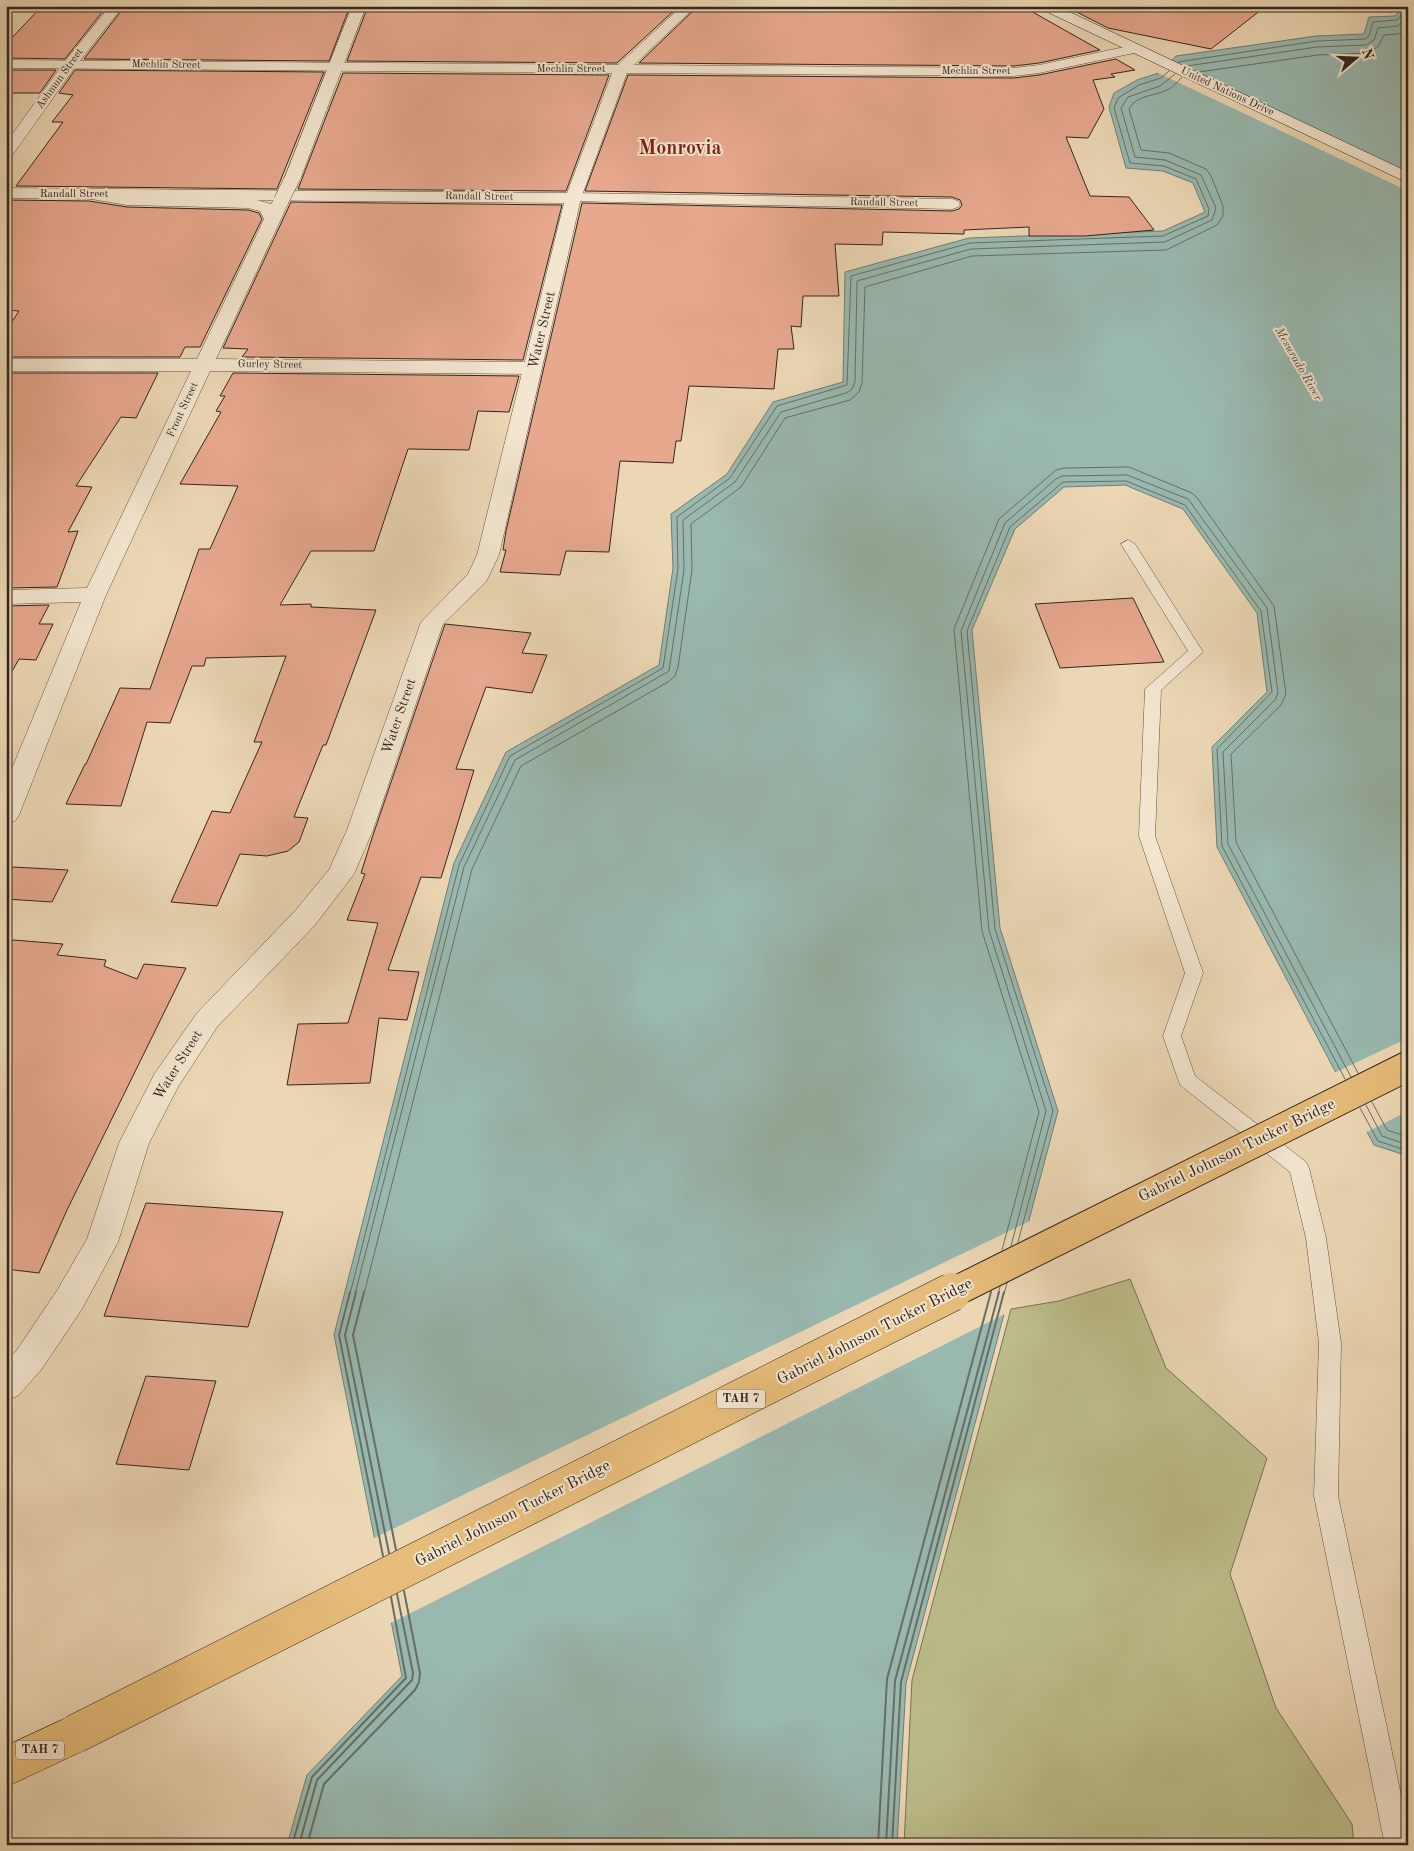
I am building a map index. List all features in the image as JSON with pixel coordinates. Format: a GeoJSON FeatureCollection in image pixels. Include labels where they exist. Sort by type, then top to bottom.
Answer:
{"type":"FeatureCollection","features":[{"type":"Feature","properties":{"kind":"highway","name":"Gabriel Johnson Tucker Bridge"},"geometry":{"type":"LineString","coordinates":[[6,1767],[1166,1185],[1408,1066]]}},
{"type":"Feature","properties":{"kind":"street","name":"Ashmun Street"},"geometry":{"type":"LineString","coordinates":[[6,154],[70,64],[116,6]]}},
{"type":"Feature","properties":{"kind":"street","name":"Front Street"},"geometry":{"type":"LineString","coordinates":[[6,815],[96,595],[293,177],[359,6]]}},
{"type":"Feature","properties":{"kind":"street","name":"Water Street"},"geometry":{"type":"LineString","coordinates":[[6,1385],[29,1360],[50,1330],[102,1242],[134,1143],[166,1081],[207,1020],[305,918],[341,874],[360,830],[432,622],[478,578],[488,555],[574,198],[621,69],[690,6]]}},
{"type":"Feature","properties":{"kind":"street","name":"United Nations Drive"},"geometry":{"type":"LineString","coordinates":[[1046,6],[1408,178]]}},
{"type":"Feature","properties":{"kind":"street","name":"Mechlin Street"},"geometry":{"type":"LineString","coordinates":[[6,64],[1014,72],[1134,49]]}},
{"type":"Feature","properties":{"kind":"street","name":"Randall Street"},"geometry":{"type":"LineString","coordinates":[[6,193],[574,198],[952,204]]}},
{"type":"Feature","properties":{"kind":"street"},"geometry":{"type":"LineString","coordinates":[[85,194],[127,200],[248,203],[277,210]]}},
{"type":"Feature","properties":{"kind":"street","name":"Gurley Street"},"geometry":{"type":"LineString","coordinates":[[6,365],[533,368]]}},
{"type":"Feature","properties":{"kind":"street"},"geometry":{"type":"LineString","coordinates":[[6,597],[96,595]]}},
{"type":"Feature","properties":{"kind":"lane"},"geometry":{"type":"LineString","coordinates":[[1128,544],[1196,652],[1153,689],[1147,836],[1194,973],[1172,1036],[1187,1080],[1299,1168],[1316,1238],[1330,1343],[1326,1496],[1398,1845]]}},
{"type":"Feature","properties":{"kind":"green space"},"geometry":{"type":"Polygon","coordinates":[[[1130,1279],[1166,1368],[1267,1458],[1230,1574],[1276,1708],[1352,1824],[1354,1845],[904,1845],[912,1680],[1011,1309],[1059,1301],[1130,1279]]]}},
{"type":"Feature","properties":{"kind":"water","name":"Mesurado River"},"geometry":{"type":"Polygon","coordinates":[[[1402,6],[1408,6],[1408,1156],[1374,1145],[1217,847],[1212,747],[1267,692],[1257,613],[1183,509],[1125,485],[1064,487],[1015,529],[972,630],[1000,928],[1058,1111],[906,1683],[897,1845],[287,1845],[307,1775],[402,1676],[334,1335],[454,863],[506,752],[659,665],[673,568],[671,514],[727,474],[773,402],[843,382],[845,272],[969,238],[1163,231],[1205,212],[1193,183],[1163,171],[1126,168],[1109,107],[1114,93],[1137,80],[1159,73],[1176,56],[1316,36],[1364,34],[1369,17],[1395,16],[1402,6]]]}},
{"type":"Feature","properties":{"kind":"pier"},"geometry":{"type":"Polygon","coordinates":[[[1164,65],[1408,172],[1408,191],[1156,72],[1164,65]]]}},
{"type":"Feature","properties":{"kind":"pier"},"geometry":{"type":"Polygon","coordinates":[[[1408,1038],[1408,1111],[1365,1133],[1334,1073],[1408,1038]]]}},
{"type":"Feature","properties":{"kind":"pier"},"geometry":{"type":"Polygon","coordinates":[[[1032,1220],[1007,1313],[389,1624],[372,1539],[1032,1220]]]}},
{"type":"Feature","properties":{"kind":"building"},"geometry":{"type":"Polygon","coordinates":[[[42,6],[107,6],[65,59],[6,58],[6,44],[42,6]]]}},
{"type":"Feature","properties":{"kind":"building"},"geometry":{"type":"Polygon","coordinates":[[[125,6],[350,6],[329,61],[84,59],[125,6]]]}},
{"type":"Feature","properties":{"kind":"building"},"geometry":{"type":"Polygon","coordinates":[[[368,6],[679,6],[617,63],[347,61],[368,6]]]}},
{"type":"Feature","properties":{"kind":"building"},"geometry":{"type":"Polygon","coordinates":[[[698,6],[1022,6],[1100,50],[1039,63],[1014,66],[639,63],[698,6]]]}},
{"type":"Feature","properties":{"kind":"building"},"geometry":{"type":"Polygon","coordinates":[[[1065,6],[1266,6],[1211,49],[1108,28],[1065,6]]]}},
{"type":"Feature","properties":{"kind":"building"},"geometry":{"type":"Polygon","coordinates":[[[1116,59],[1135,70],[1111,74],[1115,77],[1093,80],[1104,109],[1088,138],[1066,137],[1090,196],[1129,197],[1154,230],[1085,236],[1029,236],[1029,227],[964,230],[964,234],[883,232],[882,245],[835,244],[839,296],[803,296],[801,327],[791,326],[794,349],[778,349],[774,389],[689,386],[681,441],[676,441],[673,463],[620,461],[609,552],[566,551],[560,575],[500,572],[506,550],[503,550],[506,531],[582,203],[952,211],[959,209],[962,205],[960,200],[952,197],[585,191],[628,75],[1014,78],[1039,75],[1116,59]]]}},
{"type":"Feature","properties":{"kind":"building"},"geometry":{"type":"Polygon","coordinates":[[[6,70],[56,70],[40,93],[6,93],[6,70]]]}},
{"type":"Feature","properties":{"kind":"building"},"geometry":{"type":"Polygon","coordinates":[[[75,70],[324,72],[277,189],[16,186],[63,122],[52,122],[73,95],[59,93],[75,70]]]}},
{"type":"Feature","properties":{"kind":"building"},"geometry":{"type":"Polygon","coordinates":[[[343,73],[609,75],[566,191],[298,189],[343,73]]]}},
{"type":"Feature","properties":{"kind":"building"},"geometry":{"type":"Polygon","coordinates":[[[6,200],[89,201],[127,207],[248,210],[259,213],[262,219],[200,347],[185,347],[180,357],[6,357],[6,331],[19,311],[6,310],[6,200]]]}},
{"type":"Feature","properties":{"kind":"building"},"geometry":{"type":"Polygon","coordinates":[[[291,202],[562,205],[523,360],[242,357],[248,349],[223,348],[291,202]]]}},
{"type":"Feature","properties":{"kind":"building"},"geometry":{"type":"Polygon","coordinates":[[[6,373],[158,373],[136,418],[121,417],[76,486],[92,487],[68,532],[78,531],[57,587],[6,588],[6,373]]]}},
{"type":"Feature","properties":{"kind":"building"},"geometry":{"type":"Polygon","coordinates":[[[233,373],[519,376],[509,412],[478,411],[469,450],[408,449],[374,551],[311,551],[280,605],[311,604],[311,607],[376,610],[326,745],[323,745],[294,817],[308,818],[299,842],[288,851],[267,856],[240,854],[217,906],[171,902],[212,811],[230,813],[262,742],[254,742],[286,656],[206,658],[204,666],[192,666],[170,723],[147,722],[121,806],[66,804],[120,688],[150,689],[199,549],[210,549],[238,486],[180,484],[221,412],[216,411],[225,396],[220,396],[233,373]]]}},
{"type":"Feature","properties":{"kind":"building"},"geometry":{"type":"Polygon","coordinates":[[[1133,598],[1164,662],[1060,668],[1035,604],[1133,598]]]}},
{"type":"Feature","properties":{"kind":"building"},"geometry":{"type":"Polygon","coordinates":[[[49,605],[39,624],[53,624],[36,660],[19,659],[6,682],[6,606],[49,605]]]}},
{"type":"Feature","properties":{"kind":"building"},"geometry":{"type":"Polygon","coordinates":[[[445,624],[531,633],[522,653],[547,655],[532,693],[486,687],[456,769],[474,770],[441,878],[421,877],[388,970],[419,972],[407,1020],[379,1018],[370,1083],[287,1085],[298,1024],[348,1023],[378,923],[347,920],[365,874],[361,873],[372,838],[445,624]]]}},
{"type":"Feature","properties":{"kind":"building"},"geometry":{"type":"Polygon","coordinates":[[[13,867],[68,870],[52,902],[6,899],[6,879],[13,867]]]}},
{"type":"Feature","properties":{"kind":"building"},"geometry":{"type":"Polygon","coordinates":[[[13,940],[63,944],[57,955],[106,960],[104,966],[137,979],[144,964],[186,968],[67,1210],[39,1273],[6,1269],[6,954],[13,940]]]}},
{"type":"Feature","properties":{"kind":"building"},"geometry":{"type":"Polygon","coordinates":[[[146,1203],[283,1212],[248,1327],[104,1316],[146,1203]]]}},
{"type":"Feature","properties":{"kind":"building"},"geometry":{"type":"Polygon","coordinates":[[[146,1376],[216,1381],[189,1470],[116,1464],[146,1376]]]}},
{"type":"Feature","properties":{"kind":"district","name":"Monrovia"},"geometry":{"type":"Point","coordinates":[680,149]}}]}
